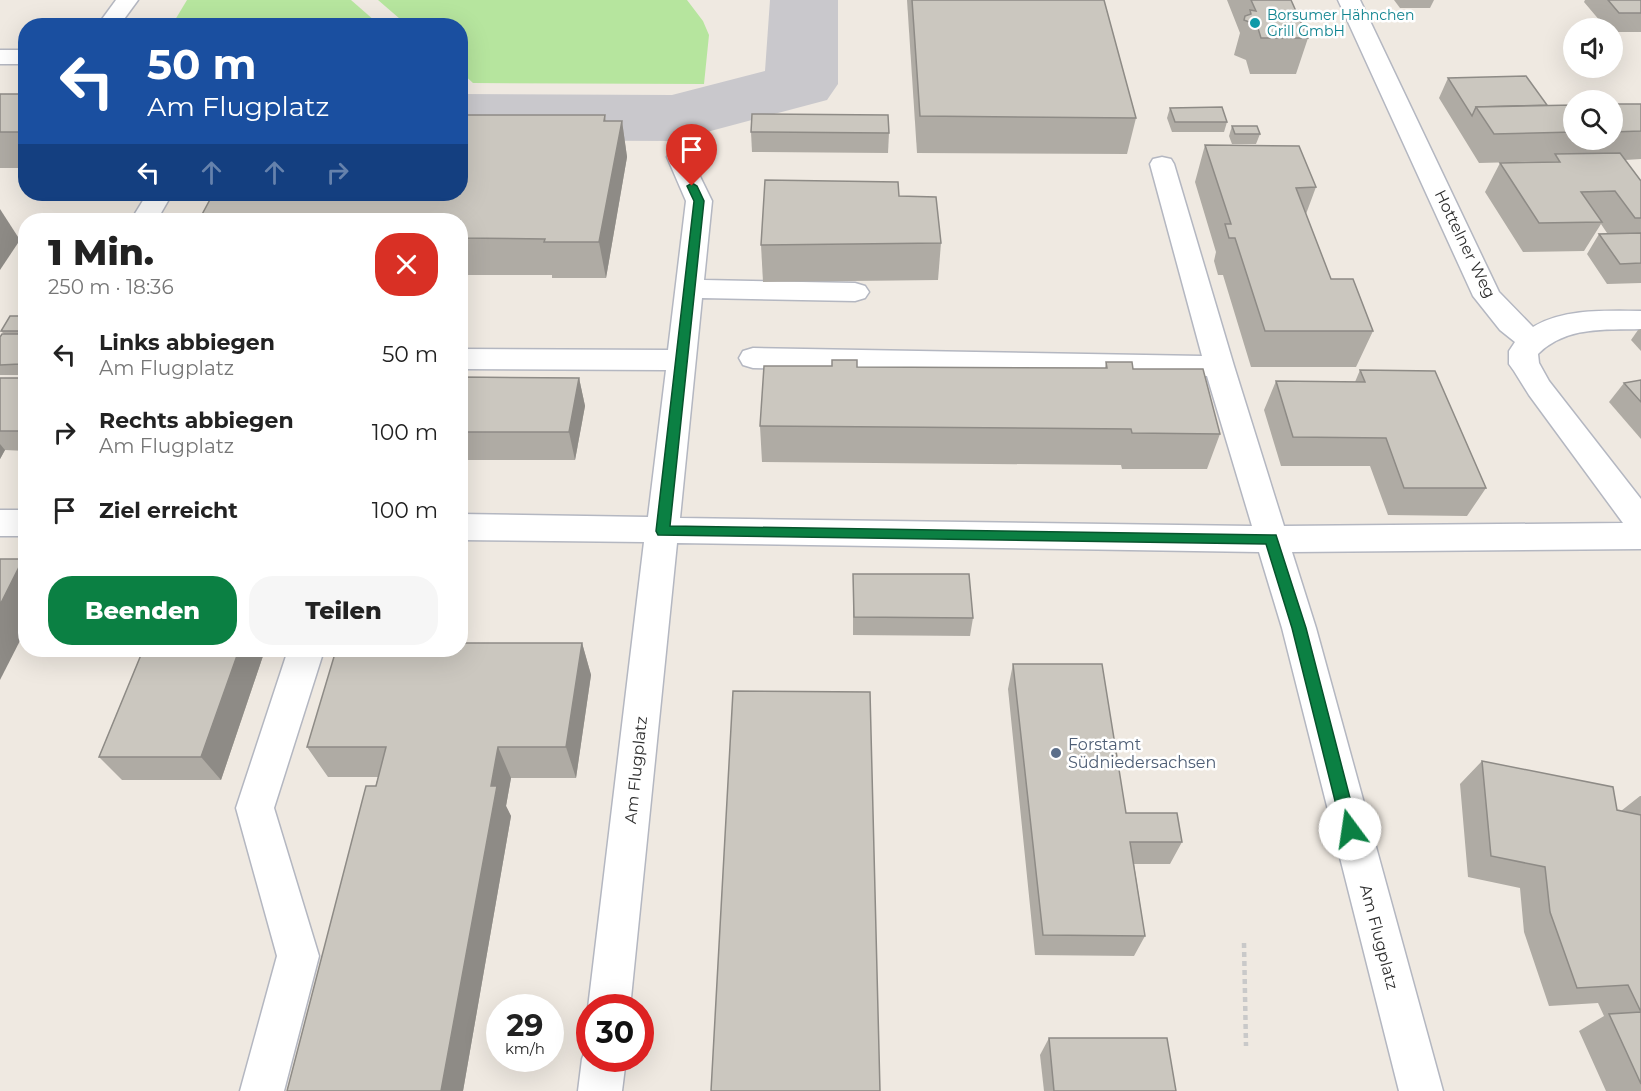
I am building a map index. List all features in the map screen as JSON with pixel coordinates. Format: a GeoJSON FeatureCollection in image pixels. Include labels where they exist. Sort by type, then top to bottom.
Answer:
{"type":"FeatureCollection","features":[{"type":"Feature","properties":{"kind":"street"},"geometry":{"type":"LineString","coordinates":[[114,18],[127,0]]}},
{"type":"Feature","properties":{"kind":"street","name":"Hottelner Weg"},"geometry":{"type":"LineString","coordinates":[[1349,0],[1487,296],[1510,323],[1531,341]]}},
{"type":"Feature","properties":{"kind":"street"},"geometry":{"type":"LineString","coordinates":[[0,57],[18,57]]}},
{"type":"Feature","properties":{"kind":"street","name":"Am Flugplatz"},"geometry":{"type":"LineString","coordinates":[[611,994],[699,201],[679,157]]}},
{"type":"Feature","properties":{"kind":"street","name":"Am Flugplatz"},"geometry":{"type":"LineString","coordinates":[[1162,164],[1219,366],[1299,628],[1421,1091]]}},
{"type":"Feature","properties":{"kind":"street"},"geometry":{"type":"LineString","coordinates":[[688,289],[855,292]]}},
{"type":"Feature","properties":{"kind":"street"},"geometry":{"type":"LineString","coordinates":[[1641,320],[1581,322],[1550,328],[1531,341],[1523,351],[1524,364],[1534,380],[1641,523]]}},
{"type":"Feature","properties":{"kind":"street"},"geometry":{"type":"LineString","coordinates":[[753,358],[1219,366]]}},
{"type":"Feature","properties":{"kind":"street"},"geometry":{"type":"LineString","coordinates":[[468,359],[680,360]]}},
{"type":"Feature","properties":{"kind":"street"},"geometry":{"type":"LineString","coordinates":[[0,523],[18,523]]}},
{"type":"Feature","properties":{"kind":"street"},"geometry":{"type":"LineString","coordinates":[[468,527],[1271,539],[1641,536]]}},
{"type":"Feature","properties":{"kind":"street"},"geometry":{"type":"LineString","coordinates":[[262,1091],[298,956],[255,808],[304,657]]}},
{"type":"Feature","properties":{"kind":"street"},"geometry":{"type":"LineString","coordinates":[[600,1091],[602,1072]]}},
{"type":"Feature","properties":{"kind":"path"},"geometry":{"type":"LineString","coordinates":[[1244,943],[1246,1046]]}},
{"type":"Feature","properties":{"kind":"green space"},"geometry":{"type":"Polygon","coordinates":[[[187,0],[351,0],[372,18],[176,18],[187,0]]]}},
{"type":"Feature","properties":{"kind":"green space"},"geometry":{"type":"Polygon","coordinates":[[[378,0],[687,0],[703,21],[709,35],[704,84],[473,83],[468,78],[468,18],[399,18],[378,0]]]}},
{"type":"Feature","properties":{"kind":"building"},"geometry":{"type":"Polygon","coordinates":[[[912,0],[1104,0],[1136,118],[920,116],[912,0]]]}},
{"type":"Feature","properties":{"kind":"building"},"geometry":{"type":"Polygon","coordinates":[[[1251,0],[1291,0],[1308,38],[1261,38],[1257,25],[1244,20],[1245,16],[1251,14],[1250,10],[1256,11],[1251,0]]]}},
{"type":"Feature","properties":{"kind":"building"},"geometry":{"type":"Polygon","coordinates":[[[1608,0],[1641,0],[1641,13],[1619,13],[1608,0]]]}},
{"type":"Feature","properties":{"kind":"building"},"geometry":{"type":"Polygon","coordinates":[[[1526,76],[1547,105],[1476,107],[1472,116],[1448,78],[1526,76]]]}},
{"type":"Feature","properties":{"kind":"building"},"geometry":{"type":"Polygon","coordinates":[[[0,94],[18,94],[18,132],[0,132],[0,94]]]}},
{"type":"Feature","properties":{"kind":"building"},"geometry":{"type":"Polygon","coordinates":[[[1623,104],[1641,104],[1641,131],[1623,132],[1623,104]]]}},
{"type":"Feature","properties":{"kind":"building"},"geometry":{"type":"Polygon","coordinates":[[[1563,105],[1563,132],[1494,134],[1476,107],[1563,105]]]}},
{"type":"Feature","properties":{"kind":"building"},"geometry":{"type":"Polygon","coordinates":[[[1222,107],[1227,122],[1175,122],[1170,108],[1222,107]]]}},
{"type":"Feature","properties":{"kind":"building"},"geometry":{"type":"Polygon","coordinates":[[[752,114],[888,115],[889,133],[751,132],[752,114]]]}},
{"type":"Feature","properties":{"kind":"building"},"geometry":{"type":"Polygon","coordinates":[[[468,115],[605,115],[604,121],[622,121],[599,242],[468,238],[468,213],[203,213],[209,201],[468,201],[468,115]]]}},
{"type":"Feature","properties":{"kind":"building"},"geometry":{"type":"Polygon","coordinates":[[[1232,126],[1257,126],[1260,134],[1235,134],[1232,126]]]}},
{"type":"Feature","properties":{"kind":"building"},"geometry":{"type":"Polygon","coordinates":[[[1205,145],[1299,146],[1316,187],[1296,188],[1331,279],[1353,279],[1373,331],[1265,331],[1235,238],[1229,238],[1225,224],[1231,224],[1205,145]]]}},
{"type":"Feature","properties":{"kind":"building"},"geometry":{"type":"Polygon","coordinates":[[[1620,153],[1641,181],[1641,218],[1635,218],[1615,191],[1581,192],[1602,222],[1539,223],[1500,163],[1560,162],[1555,154],[1620,153]]]}},
{"type":"Feature","properties":{"kind":"building"},"geometry":{"type":"Polygon","coordinates":[[[765,180],[898,182],[899,196],[936,197],[941,243],[761,245],[765,180]]]}},
{"type":"Feature","properties":{"kind":"building"},"geometry":{"type":"Polygon","coordinates":[[[1641,233],[1641,263],[1620,264],[1599,234],[1641,233]]]}},
{"type":"Feature","properties":{"kind":"building"},"geometry":{"type":"Polygon","coordinates":[[[10,316],[18,316],[18,331],[1,331],[10,316]]]}},
{"type":"Feature","properties":{"kind":"building"},"geometry":{"type":"Polygon","coordinates":[[[2,334],[18,334],[18,364],[0,365],[0,337],[2,334]]]}},
{"type":"Feature","properties":{"kind":"building"},"geometry":{"type":"Polygon","coordinates":[[[832,360],[857,360],[857,367],[1107,368],[1106,362],[1132,362],[1133,369],[1203,369],[1220,434],[1132,433],[1131,429],[760,426],[764,366],[832,366],[832,360]]]}},
{"type":"Feature","properties":{"kind":"building"},"geometry":{"type":"Polygon","coordinates":[[[1360,370],[1435,371],[1486,488],[1404,488],[1386,438],[1293,437],[1276,381],[1365,382],[1360,370]]]}},
{"type":"Feature","properties":{"kind":"building"},"geometry":{"type":"Polygon","coordinates":[[[468,377],[579,378],[569,432],[468,432],[468,377]]]}},
{"type":"Feature","properties":{"kind":"building"},"geometry":{"type":"Polygon","coordinates":[[[0,378],[18,378],[18,431],[0,431],[0,378]]]}},
{"type":"Feature","properties":{"kind":"building"},"geometry":{"type":"Polygon","coordinates":[[[1641,380],[1641,402],[1624,383],[1641,380]]]}},
{"type":"Feature","properties":{"kind":"building"},"geometry":{"type":"Polygon","coordinates":[[[0,559],[18,559],[18,569],[0,605],[0,559]]]}},
{"type":"Feature","properties":{"kind":"building"},"geometry":{"type":"Polygon","coordinates":[[[853,574],[969,574],[973,618],[854,617],[853,574]]]}},
{"type":"Feature","properties":{"kind":"building"},"geometry":{"type":"Polygon","coordinates":[[[468,643],[582,643],[566,747],[498,747],[491,786],[497,786],[441,1091],[287,1091],[366,786],[376,786],[386,747],[307,747],[334,657],[468,657],[468,643]]]}},
{"type":"Feature","properties":{"kind":"building"},"geometry":{"type":"Polygon","coordinates":[[[140,657],[237,657],[201,757],[99,757],[140,657]]]}},
{"type":"Feature","properties":{"kind":"building"},"geometry":{"type":"Polygon","coordinates":[[[1013,664],[1102,664],[1126,813],[1177,813],[1182,842],[1130,842],[1145,936],[1043,935],[1013,664]]]}},
{"type":"Feature","properties":{"kind":"building"},"geometry":{"type":"Polygon","coordinates":[[[733,691],[870,692],[880,1091],[711,1091],[733,691]]]}},
{"type":"Feature","properties":{"kind":"building"},"geometry":{"type":"Polygon","coordinates":[[[1482,761],[1613,787],[1617,810],[1641,815],[1641,1012],[1628,985],[1577,988],[1550,912],[1545,867],[1491,856],[1482,761]]]}},
{"type":"Feature","properties":{"kind":"building"},"geometry":{"type":"Polygon","coordinates":[[[1641,1012],[1641,1084],[1609,1014],[1641,1012]]]}},
{"type":"Feature","properties":{"kind":"building"},"geometry":{"type":"Polygon","coordinates":[[[1049,1038],[1167,1038],[1176,1091],[1054,1091],[1049,1038]]]}},
{"type":"Feature","properties":{"kind":"taxiway"},"geometry":{"type":"LineString","coordinates":[[468,117],[673,118],[801,84],[804,0]]}},
{"type":"Feature","properties":{"kind":"place","name":"Borsumer Hähnchen Grill GmbH"},"geometry":{"type":"Point","coordinates":[1255,23]}},
{"type":"Feature","properties":{"kind":"place","name":"Forstamt Südniedersachsen"},"geometry":{"type":"Point","coordinates":[1056,753]}},
{"type":"Feature","properties":{"kind":"route"},"geometry":{"type":"LineString","coordinates":[[692,186],[699,201],[663,531],[1271,539],[1299,628],[1350,829]]}}]}
